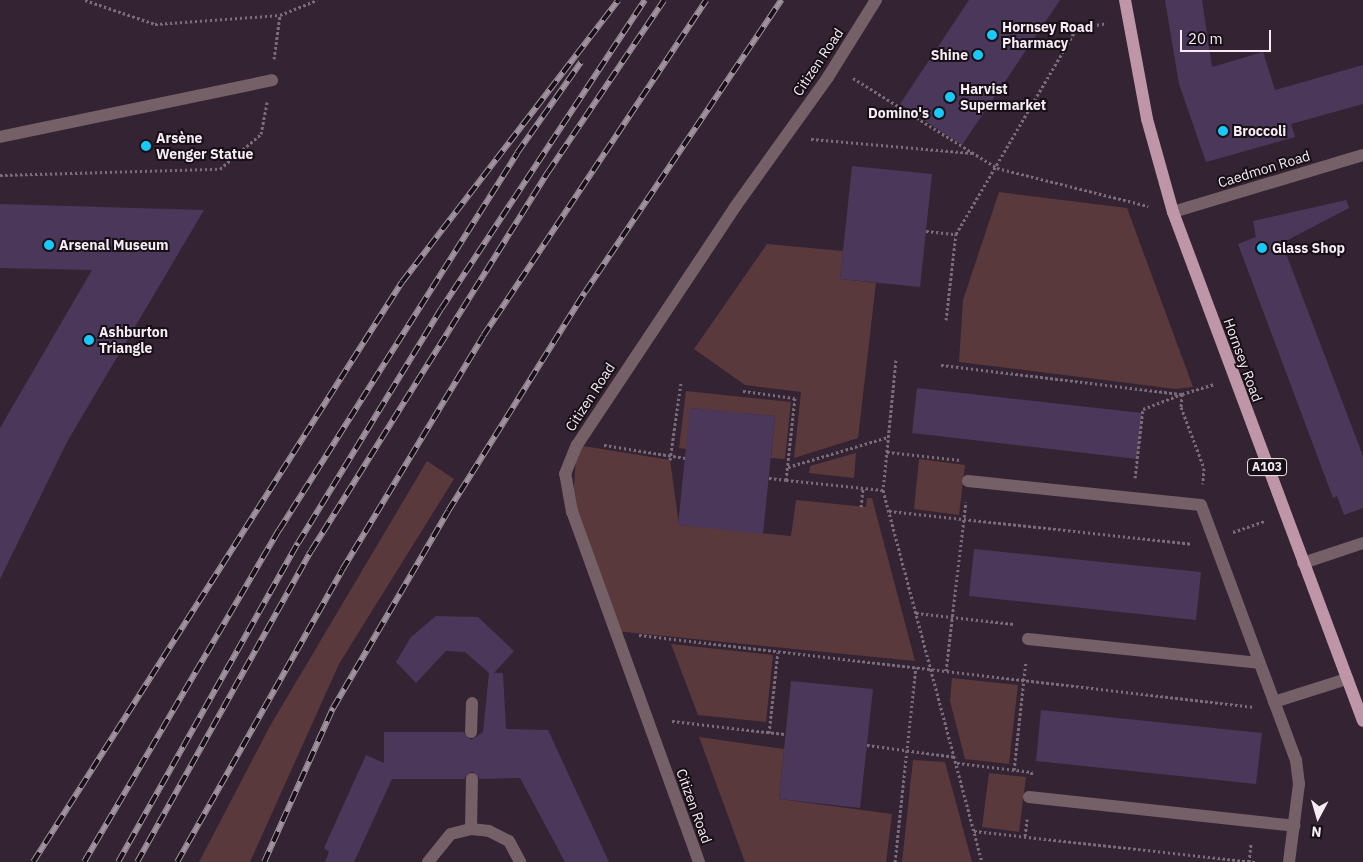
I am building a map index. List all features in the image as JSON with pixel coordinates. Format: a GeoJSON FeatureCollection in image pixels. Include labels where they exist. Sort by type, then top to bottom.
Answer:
{"type":"FeatureCollection","features":[{"type":"Feature","properties":{"kind":"main road","name":"Hornsey Road"},"geometry":{"type":"LineString","coordinates":[[1124,0],[1147,119],[1173,212],[1233,378],[1363,721]]}},
{"type":"Feature","properties":{"kind":"street","name":"Citizen Road"},"geometry":{"type":"LineString","coordinates":[[698,862],[572,512],[565,474],[576,445],[784,137],[828,76],[876,0]]}},
{"type":"Feature","properties":{"kind":"street"},"geometry":{"type":"LineString","coordinates":[[0,137],[272,80]]}},
{"type":"Feature","properties":{"kind":"street","name":"Caedmon Road"},"geometry":{"type":"LineString","coordinates":[[1173,212],[1363,156]]}},
{"type":"Feature","properties":{"kind":"street"},"geometry":{"type":"LineString","coordinates":[[968,481],[1201,505],[1296,760],[1299,784],[1290,862]]}},
{"type":"Feature","properties":{"kind":"street"},"geometry":{"type":"LineString","coordinates":[[1303,562],[1363,543]]}},
{"type":"Feature","properties":{"kind":"street"},"geometry":{"type":"LineString","coordinates":[[1028,639],[1259,663]]}},
{"type":"Feature","properties":{"kind":"street"},"geometry":{"type":"LineString","coordinates":[[1274,702],[1347,679]]}},
{"type":"Feature","properties":{"kind":"street"},"geometry":{"type":"LineString","coordinates":[[471,732],[472,703]]}},
{"type":"Feature","properties":{"kind":"street"},"geometry":{"type":"LineString","coordinates":[[471,829],[472,779]]}},
{"type":"Feature","properties":{"kind":"street"},"geometry":{"type":"LineString","coordinates":[[1029,797],[1294,826]]}},
{"type":"Feature","properties":{"kind":"street"},"geometry":{"type":"LineString","coordinates":[[428,862],[434,851],[451,834],[471,829],[489,831],[509,841],[520,862]]}},
{"type":"Feature","properties":{"kind":"path"},"geometry":{"type":"LineString","coordinates":[[85,0],[155,24],[280,15],[317,0]]}},
{"type":"Feature","properties":{"kind":"path"},"geometry":{"type":"LineString","coordinates":[[946,320],[956,234],[997,168],[1078,28],[1128,20]]}},
{"type":"Feature","properties":{"kind":"path"},"geometry":{"type":"LineString","coordinates":[[847,74],[997,168],[1173,212]]}},
{"type":"Feature","properties":{"kind":"path"},"geometry":{"type":"LineString","coordinates":[[0,175],[220,169],[261,134]]}},
{"type":"Feature","properties":{"kind":"path"},"geometry":{"type":"LineString","coordinates":[[784,137],[973,153]]}},
{"type":"Feature","properties":{"kind":"path"},"geometry":{"type":"LineString","coordinates":[[926,231],[956,234]]}},
{"type":"Feature","properties":{"kind":"path"},"geometry":{"type":"LineString","coordinates":[[896,360],[883,490],[956,757],[982,862]]}},
{"type":"Feature","properties":{"kind":"path"},"geometry":{"type":"LineString","coordinates":[[941,365],[1182,394]]}},
{"type":"Feature","properties":{"kind":"path"},"geometry":{"type":"LineString","coordinates":[[1133,498],[1143,409],[1233,378]]}},
{"type":"Feature","properties":{"kind":"path"},"geometry":{"type":"LineString","coordinates":[[671,458],[681,383]]}},
{"type":"Feature","properties":{"kind":"path"},"geometry":{"type":"LineString","coordinates":[[743,391],[795,398],[786,480]]}},
{"type":"Feature","properties":{"kind":"path"},"geometry":{"type":"LineString","coordinates":[[1182,394],[1181,407],[1204,468],[1201,505]]}},
{"type":"Feature","properties":{"kind":"path"},"geometry":{"type":"LineString","coordinates":[[788,467],[888,436]]}},
{"type":"Feature","properties":{"kind":"path"},"geometry":{"type":"LineString","coordinates":[[595,447],[604,444],[671,458],[685,458]]}},
{"type":"Feature","properties":{"kind":"path"},"geometry":{"type":"LineString","coordinates":[[887,452],[970,461],[946,671]]}},
{"type":"Feature","properties":{"kind":"path"},"geometry":{"type":"LineString","coordinates":[[769,478],[883,490]]}},
{"type":"Feature","properties":{"kind":"path"},"geometry":{"type":"LineString","coordinates":[[861,507],[863,489]]}},
{"type":"Feature","properties":{"kind":"path"},"geometry":{"type":"LineString","coordinates":[[889,511],[1196,545],[1285,514]]}},
{"type":"Feature","properties":{"kind":"path"},"geometry":{"type":"LineString","coordinates":[[916,613],[1029,625],[1014,770]]}},
{"type":"Feature","properties":{"kind":"path"},"geometry":{"type":"LineString","coordinates":[[615,631],[1256,708],[1274,702]]}},
{"type":"Feature","properties":{"kind":"path"},"geometry":{"type":"LineString","coordinates":[[769,732],[778,652]]}},
{"type":"Feature","properties":{"kind":"path"},"geometry":{"type":"LineString","coordinates":[[896,862],[916,667]]}},
{"type":"Feature","properties":{"kind":"path"},"geometry":{"type":"LineString","coordinates":[[647,721],[785,734]]}},
{"type":"Feature","properties":{"kind":"path"},"geometry":{"type":"LineString","coordinates":[[867,746],[956,757]]}},
{"type":"Feature","properties":{"kind":"path"},"geometry":{"type":"LineString","coordinates":[[974,831],[1256,862]]}},
{"type":"Feature","properties":{"kind":"shaded area"},"geometry":{"type":"Polygon","coordinates":[[[999,192],[1127,208],[1193,387],[1176,389],[959,362],[963,300],[999,192]]]}},
{"type":"Feature","properties":{"kind":"shaded area"},"geometry":{"type":"Polygon","coordinates":[[[767,244],[843,251],[840,279],[876,283],[858,438],[794,458],[801,392],[745,385],[694,349],[767,244]]]}},
{"type":"Feature","properties":{"kind":"shaded area"},"geometry":{"type":"Polygon","coordinates":[[[686,391],[791,402],[785,459],[771,458],[775,416],[740,413],[726,434],[728,412],[691,408],[686,449],[679,448],[686,391]]]}},
{"type":"Feature","properties":{"kind":"shaded area"},"geometry":{"type":"Polygon","coordinates":[[[577,445],[670,460],[679,525],[791,536],[796,500],[866,507],[867,498],[872,498],[915,661],[615,631],[572,512],[577,445]]]}},
{"type":"Feature","properties":{"kind":"shaded area"},"geometry":{"type":"Polygon","coordinates":[[[856,453],[854,478],[809,473],[810,466],[856,453]]]}},
{"type":"Feature","properties":{"kind":"shaded area"},"geometry":{"type":"Polygon","coordinates":[[[919,459],[965,465],[959,515],[914,509],[919,459]]]}},
{"type":"Feature","properties":{"kind":"shaded area"},"geometry":{"type":"Polygon","coordinates":[[[427,461],[454,479],[339,664],[250,862],[199,862],[270,726],[427,461]]]}},
{"type":"Feature","properties":{"kind":"shaded area"},"geometry":{"type":"Polygon","coordinates":[[[671,644],[773,655],[766,722],[698,715],[671,644]]]}},
{"type":"Feature","properties":{"kind":"shaded area"},"geometry":{"type":"Polygon","coordinates":[[[952,678],[1018,685],[1009,764],[965,759],[950,701],[952,678]]]}},
{"type":"Feature","properties":{"kind":"shaded area"},"geometry":{"type":"Polygon","coordinates":[[[699,737],[784,749],[779,799],[892,814],[886,862],[745,862],[699,737]]]}},
{"type":"Feature","properties":{"kind":"shaded area"},"geometry":{"type":"Polygon","coordinates":[[[913,760],[945,762],[972,862],[902,862],[913,760]]]}},
{"type":"Feature","properties":{"kind":"shaded area"},"geometry":{"type":"Polygon","coordinates":[[[989,773],[1026,777],[1019,832],[982,827],[989,773]]]}},
{"type":"Feature","properties":{"kind":"building"},"geometry":{"type":"Polygon","coordinates":[[[969,0],[1060,0],[962,145],[900,104],[969,0]]]}},
{"type":"Feature","properties":{"kind":"building"},"geometry":{"type":"Polygon","coordinates":[[[1165,0],[1202,0],[1212,67],[1263,52],[1275,90],[1363,65],[1363,104],[1291,124],[1295,137],[1206,162],[1179,84],[1165,0]]]}},
{"type":"Feature","properties":{"kind":"building"},"geometry":{"type":"Polygon","coordinates":[[[852,166],[932,174],[920,287],[840,279],[852,166]]]}},
{"type":"Feature","properties":{"kind":"building"},"geometry":{"type":"Polygon","coordinates":[[[1346,200],[1349,208],[1282,243],[1363,456],[1363,508],[1344,515],[1337,496],[1333,498],[1238,244],[1256,237],[1253,221],[1346,200]]]}},
{"type":"Feature","properties":{"kind":"building","name":"Ashburton Triangle"},"geometry":{"type":"Polygon","coordinates":[[[0,204],[204,210],[67,442],[0,579],[0,428],[92,270],[0,268],[0,204]]]}},
{"type":"Feature","properties":{"kind":"building"},"geometry":{"type":"Polygon","coordinates":[[[917,388],[1142,413],[1137,459],[912,433],[917,388]]]}},
{"type":"Feature","properties":{"kind":"building"},"geometry":{"type":"Polygon","coordinates":[[[690,408],[775,416],[763,534],[678,525],[690,408]]]}},
{"type":"Feature","properties":{"kind":"building"},"geometry":{"type":"Polygon","coordinates":[[[974,549],[1201,572],[1196,620],[969,596],[974,549]]]}},
{"type":"Feature","properties":{"kind":"building"},"geometry":{"type":"Polygon","coordinates":[[[436,616],[478,617],[514,651],[494,673],[503,673],[506,729],[548,730],[609,862],[565,862],[520,778],[480,779],[472,771],[464,779],[392,779],[354,862],[325,862],[329,852],[324,848],[366,755],[384,763],[384,732],[463,732],[471,740],[483,732],[489,673],[465,652],[446,651],[416,683],[396,662],[411,637],[436,616]]]}},
{"type":"Feature","properties":{"kind":"building"},"geometry":{"type":"Polygon","coordinates":[[[791,681],[873,689],[860,808],[779,799],[791,681]]]}},
{"type":"Feature","properties":{"kind":"building"},"geometry":{"type":"Polygon","coordinates":[[[1041,710],[1262,733],[1256,784],[1036,761],[1041,710]]]}},
{"type":"Feature","properties":{"kind":"railway"},"geometry":{"type":"LineString","coordinates":[[33,862],[402,282],[618,0]]}},
{"type":"Feature","properties":{"kind":"railway"},"geometry":{"type":"LineString","coordinates":[[118,862],[298,543],[441,309],[645,0]]}},
{"type":"Feature","properties":{"kind":"railway"},"geometry":{"type":"LineString","coordinates":[[137,862],[311,551],[548,172],[664,0]]}},
{"type":"Feature","properties":{"kind":"railway"},"geometry":{"type":"LineString","coordinates":[[177,862],[342,570],[483,336],[706,0]]}},
{"type":"Feature","properties":{"kind":"railway"},"geometry":{"type":"LineString","coordinates":[[264,862],[333,708],[448,511],[585,292],[781,0]]}},
{"type":"Feature","properties":{"kind":"railway"},"geometry":{"type":"LineString","coordinates":[[84,862],[279,530],[517,153],[581,62]]}},
{"type":"Feature","properties":{"kind":"place","name":"Hornsey Road Pharmacy"},"geometry":{"type":"Point","coordinates":[992,35]}},
{"type":"Feature","properties":{"kind":"place","name":"Shine"},"geometry":{"type":"Point","coordinates":[978,55]}},
{"type":"Feature","properties":{"kind":"place","name":"Harvist Supermarket"},"geometry":{"type":"Point","coordinates":[950,97]}},
{"type":"Feature","properties":{"kind":"place","name":"Domino's"},"geometry":{"type":"Point","coordinates":[939,113]}},
{"type":"Feature","properties":{"kind":"place","name":"Broccoli"},"geometry":{"type":"Point","coordinates":[1223,131]}},
{"type":"Feature","properties":{"kind":"place","name":"Arsène Wenger Statue"},"geometry":{"type":"Point","coordinates":[146,146]}},
{"type":"Feature","properties":{"kind":"place","name":"Arsenal Museum"},"geometry":{"type":"Point","coordinates":[49,245]}},
{"type":"Feature","properties":{"kind":"place","name":"Glass Shop"},"geometry":{"type":"Point","coordinates":[1262,248]}},
{"type":"Feature","properties":{"kind":"place","name":"Ashburton Triangle"},"geometry":{"type":"Point","coordinates":[89,340]}}]}
